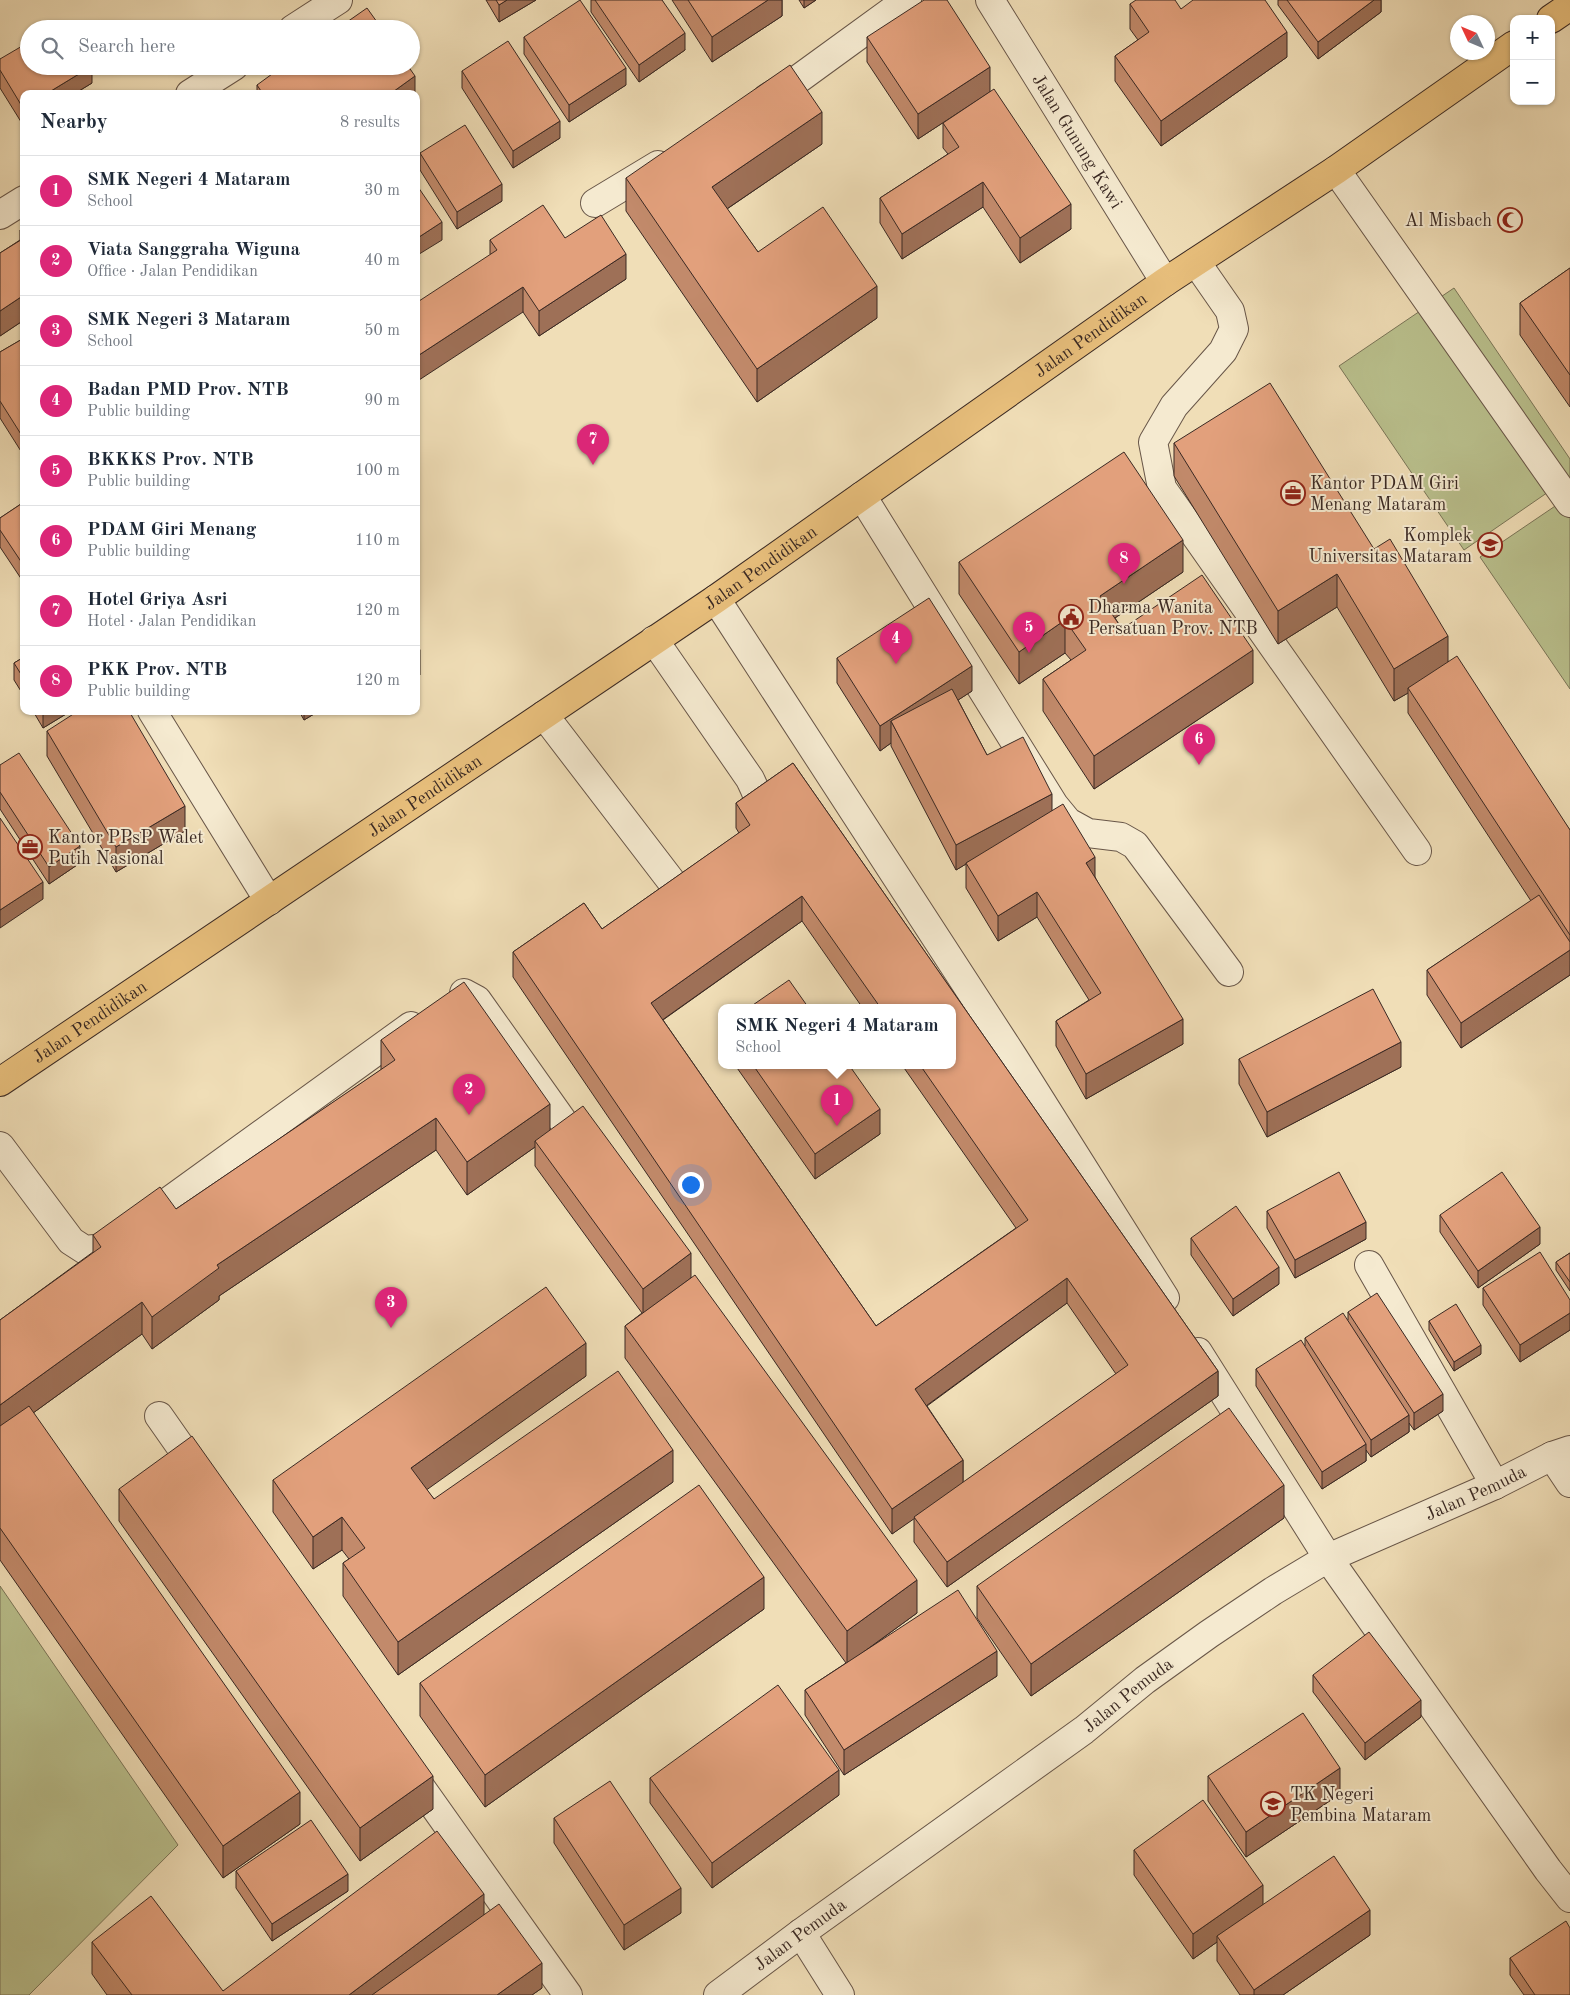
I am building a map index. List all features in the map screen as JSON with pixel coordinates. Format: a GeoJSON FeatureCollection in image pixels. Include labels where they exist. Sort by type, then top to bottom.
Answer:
{"type":"FeatureCollection","features":[{"type":"Feature","properties":{"kind":"main road"},"geometry":{"type":"LineString","coordinates":[[1555,16],[1570,6]]}},
{"type":"Feature","properties":{"kind":"main road","name":"Jalan Pendidikan"},"geometry":{"type":"LineString","coordinates":[[0,1082],[716,599],[1165,282],[1336,170],[1510,48]]}},
{"type":"Feature","properties":{"kind":"street"},"geometry":{"type":"LineString","coordinates":[[307,20],[338,0]]}},
{"type":"Feature","properties":{"kind":"street"},"geometry":{"type":"LineString","coordinates":[[746,111],[797,80],[907,0]]}},
{"type":"Feature","properties":{"kind":"street","name":"Jalan Gunung Kawi"},"geometry":{"type":"LineString","coordinates":[[990,0],[1165,282]]}},
{"type":"Feature","properties":{"kind":"street"},"geometry":{"type":"LineString","coordinates":[[196,90],[220,75]]}},
{"type":"Feature","properties":{"kind":"street"},"geometry":{"type":"LineString","coordinates":[[595,203],[679,152]]}},
{"type":"Feature","properties":{"kind":"street"},"geometry":{"type":"LineString","coordinates":[[1336,170],[1570,502]]}},
{"type":"Feature","properties":{"kind":"street"},"geometry":{"type":"LineString","coordinates":[[0,215],[20,202]]}},
{"type":"Feature","properties":{"kind":"street"},"geometry":{"type":"LineString","coordinates":[[1196,262],[1230,311],[1234,329],[1223,351],[1174,406],[1153,442],[1162,488],[1417,851]]}},
{"type":"Feature","properties":{"kind":"street"},"geometry":{"type":"LineString","coordinates":[[862,496],[1054,805],[1068,822],[1088,833],[1121,837],[1135,845],[1229,972]]}},
{"type":"Feature","properties":{"kind":"street"},"geometry":{"type":"LineString","coordinates":[[716,599],[1008,1050],[1328,1558],[1548,1870],[1570,1898]]}},
{"type":"Feature","properties":{"kind":"street"},"geometry":{"type":"LineString","coordinates":[[654,640],[750,779],[760,803],[759,820],[745,840],[738,846]]}},
{"type":"Feature","properties":{"kind":"street"},"geometry":{"type":"LineString","coordinates":[[154,715],[268,901]]}},
{"type":"Feature","properties":{"kind":"street"},"geometry":{"type":"LineString","coordinates":[[544,715],[670,896],[700,874]]}},
{"type":"Feature","properties":{"kind":"street"},"geometry":{"type":"LineString","coordinates":[[0,1146],[71,1241],[85,1250],[104,1248],[435,1008],[452,997],[463,993],[477,1000],[562,1120]]}},
{"type":"Feature","properties":{"kind":"street"},"geometry":{"type":"LineString","coordinates":[[1369,1264],[1494,1485]]}},
{"type":"Feature","properties":{"kind":"street"},"geometry":{"type":"LineString","coordinates":[[159,1416],[216,1497]]}},
{"type":"Feature","properties":{"kind":"street"},"geometry":{"type":"LineString","coordinates":[[1561,1453],[1570,1483]]}},
{"type":"Feature","properties":{"kind":"street","name":"Jalan Pemuda"},"geometry":{"type":"LineString","coordinates":[[718,1995],[801,1933],[1084,1730],[1145,1680],[1208,1634],[1273,1591],[1328,1558],[1494,1485],[1561,1453]]}},
{"type":"Feature","properties":{"kind":"street"},"geometry":{"type":"LineString","coordinates":[[399,1756],[568,1995]]}},
{"type":"Feature","properties":{"kind":"street"},"geometry":{"type":"LineString","coordinates":[[801,1933],[840,1995]]}},
{"type":"Feature","properties":{"kind":"green space"},"geometry":{"type":"Polygon","coordinates":[[[1454,288],[1570,459],[1570,477],[1464,550],[1339,366],[1454,288]]]}},
{"type":"Feature","properties":{"kind":"green space"},"geometry":{"type":"Polygon","coordinates":[[[1570,496],[1570,689],[1480,557],[1570,496]]]}},
{"type":"Feature","properties":{"kind":"green space"},"geometry":{"type":"Polygon","coordinates":[[[0,1586],[178,1845],[29,1995],[0,1995],[0,1586]]]}},
{"type":"Feature","properties":{"kind":"building"},"geometry":{"type":"Polygon","coordinates":[[[496,0],[507,0],[499,5],[496,0]]]}},
{"type":"Feature","properties":{"kind":"building"},"geometry":{"type":"Polygon","coordinates":[[[580,0],[626,68],[569,105],[524,37],[580,0]]]}},
{"type":"Feature","properties":{"kind":"building"},"geometry":{"type":"Polygon","coordinates":[[[595,0],[662,0],[685,33],[639,65],[595,0]]]}},
{"type":"Feature","properties":{"kind":"building"},"geometry":{"type":"Polygon","coordinates":[[[688,0],[768,0],[712,37],[688,0]]]}},
{"type":"Feature","properties":{"kind":"building"},"geometry":{"type":"Polygon","coordinates":[[[924,0],[947,0],[990,67],[918,114],[867,37],[924,0]]]}},
{"type":"Feature","properties":{"kind":"building"},"geometry":{"type":"Polygon","coordinates":[[[1136,0],[1175,0],[1181,9],[1193,0],[1265,0],[1287,32],[1161,121],[1115,56],[1149,32],[1130,4],[1136,0]]]}},
{"type":"Feature","properties":{"kind":"building"},"geometry":{"type":"Polygon","coordinates":[[[1287,0],[1374,0],[1318,42],[1287,0]]]}},
{"type":"Feature","properties":{"kind":"building"},"geometry":{"type":"Polygon","coordinates":[[[367,8],[376,20],[350,20],[367,8]]]}},
{"type":"Feature","properties":{"kind":"building"},"geometry":{"type":"Polygon","coordinates":[[[508,41],[560,121],[513,151],[462,71],[508,41]]]}},
{"type":"Feature","properties":{"kind":"building"},"geometry":{"type":"Polygon","coordinates":[[[20,47],[20,75],[77,75],[53,90],[20,90],[20,103],[0,70],[0,59],[20,47]]]}},
{"type":"Feature","properties":{"kind":"building"},"geometry":{"type":"Polygon","coordinates":[[[790,65],[822,112],[712,187],[758,252],[823,207],[877,286],[757,369],[626,178],[790,65]]]}},
{"type":"Feature","properties":{"kind":"building"},"geometry":{"type":"Polygon","coordinates":[[[271,75],[415,76],[396,90],[260,90],[257,85],[271,75]]]}},
{"type":"Feature","properties":{"kind":"building"},"geometry":{"type":"Polygon","coordinates":[[[994,89],[1071,204],[1020,238],[983,182],[902,234],[880,198],[959,147],[943,123],[994,89]]]}},
{"type":"Feature","properties":{"kind":"building"},"geometry":{"type":"Polygon","coordinates":[[[465,125],[502,184],[457,212],[420,153],[465,125]]]}},
{"type":"Feature","properties":{"kind":"building"},"geometry":{"type":"Polygon","coordinates":[[[420,190],[442,222],[420,236],[420,190]]]}},
{"type":"Feature","properties":{"kind":"building"},"geometry":{"type":"Polygon","coordinates":[[[543,205],[565,238],[601,215],[626,254],[539,311],[523,287],[420,354],[420,300],[497,250],[490,240],[543,205]]]}},
{"type":"Feature","properties":{"kind":"building"},"geometry":{"type":"Polygon","coordinates":[[[20,240],[20,298],[0,311],[0,253],[20,240]]]}},
{"type":"Feature","properties":{"kind":"building"},"geometry":{"type":"Polygon","coordinates":[[[1570,268],[1570,375],[1520,303],[1570,268]]]}},
{"type":"Feature","properties":{"kind":"building"},"geometry":{"type":"Polygon","coordinates":[[[20,340],[20,433],[0,401],[0,352],[20,340]]]}},
{"type":"Feature","properties":{"kind":"building"},"geometry":{"type":"Polygon","coordinates":[[[1270,383],[1374,549],[1390,539],[1448,636],[1394,669],[1337,574],[1278,611],[1174,443],[1270,383]]]}},
{"type":"Feature","properties":{"kind":"building"},"geometry":{"type":"Polygon","coordinates":[[[1124,452],[1183,540],[1100,596],[1122,629],[1202,575],[1253,650],[1094,756],[1043,679],[1086,650],[1065,620],[1019,652],[959,562],[1124,452]]]}},
{"type":"Feature","properties":{"kind":"building"},"geometry":{"type":"Polygon","coordinates":[[[20,505],[20,560],[0,530],[0,518],[20,505]]]}},
{"type":"Feature","properties":{"kind":"building"},"geometry":{"type":"Polygon","coordinates":[[[929,598],[972,666],[880,726],[837,658],[929,598]]]}},
{"type":"Feature","properties":{"kind":"building"},"geometry":{"type":"Polygon","coordinates":[[[1457,656],[1570,830],[1570,935],[1408,688],[1457,656]]]}},
{"type":"Feature","properties":{"kind":"building"},"geometry":{"type":"Polygon","coordinates":[[[20,659],[20,673],[14,663],[20,659]]]}},
{"type":"Feature","properties":{"kind":"building"},"geometry":{"type":"Polygon","coordinates":[[[952,689],[987,755],[1023,737],[1052,794],[956,845],[891,721],[952,689]]]}},
{"type":"Feature","properties":{"kind":"building"},"geometry":{"type":"Polygon","coordinates":[[[72,715],[131,715],[185,806],[116,847],[47,731],[72,715]]]}},
{"type":"Feature","properties":{"kind":"building"},"geometry":{"type":"Polygon","coordinates":[[[19,753],[80,846],[49,867],[0,792],[0,765],[19,753]]]}},
{"type":"Feature","properties":{"kind":"building"},"geometry":{"type":"Polygon","coordinates":[[[793,763],[1218,1371],[947,1562],[914,1517],[1128,1365],[1067,1278],[915,1389],[963,1460],[892,1509],[513,952],[584,903],[602,929],[750,825],[736,803],[793,763]],[[802,896],[651,1003],[876,1326],[1028,1220],[923,1069],[956,1069],[956,1004],[878,1004],[802,896]]]}},
{"type":"Feature","properties":{"kind":"building"},"geometry":{"type":"Polygon","coordinates":[[[1063,804],[1095,857],[1086,863],[1183,1019],[1086,1074],[1056,1021],[1101,993],[1037,892],[998,916],[966,863],[1063,804]]]}},
{"type":"Feature","properties":{"kind":"building"},"geometry":{"type":"Polygon","coordinates":[[[0,818],[43,882],[0,910],[0,818]]]}},
{"type":"Feature","properties":{"kind":"building"},"geometry":{"type":"Polygon","coordinates":[[[1539,895],[1570,942],[1570,950],[1461,1023],[1427,970],[1539,895]]]}},
{"type":"Feature","properties":{"kind":"building"},"geometry":{"type":"Polygon","coordinates":[[[789,980],[806,1004],[754,1004],[789,980]]]}},
{"type":"Feature","properties":{"kind":"building"},"geometry":{"type":"Polygon","coordinates":[[[464,982],[550,1104],[467,1162],[436,1118],[217,1265],[219,1268],[152,1317],[142,1302],[0,1405],[0,1320],[101,1247],[93,1235],[160,1187],[176,1209],[395,1060],[381,1040],[464,982]]]}},
{"type":"Feature","properties":{"kind":"building"},"geometry":{"type":"Polygon","coordinates":[[[1373,989],[1401,1042],[1267,1112],[1239,1059],[1373,989]]]}},
{"type":"Feature","properties":{"kind":"building"},"geometry":{"type":"Polygon","coordinates":[[[756,1069],[852,1069],[880,1109],[815,1154],[756,1069]]]}},
{"type":"Feature","properties":{"kind":"building"},"geometry":{"type":"Polygon","coordinates":[[[583,1106],[691,1253],[643,1289],[535,1141],[583,1106]]]}},
{"type":"Feature","properties":{"kind":"building"},"geometry":{"type":"Polygon","coordinates":[[[1339,1172],[1366,1222],[1295,1260],[1267,1211],[1339,1172]]]}},
{"type":"Feature","properties":{"kind":"building"},"geometry":{"type":"Polygon","coordinates":[[[1502,1172],[1540,1227],[1478,1271],[1440,1215],[1502,1172]]]}},
{"type":"Feature","properties":{"kind":"building"},"geometry":{"type":"Polygon","coordinates":[[[1236,1206],[1279,1267],[1233,1299],[1191,1238],[1236,1206]]]}},
{"type":"Feature","properties":{"kind":"building"},"geometry":{"type":"Polygon","coordinates":[[[1540,1252],[1570,1300],[1570,1313],[1520,1345],[1483,1288],[1540,1252]]]}},
{"type":"Feature","properties":{"kind":"building"},"geometry":{"type":"Polygon","coordinates":[[[1570,1253],[1570,1282],[1556,1262],[1570,1253]]]}},
{"type":"Feature","properties":{"kind":"building"},"geometry":{"type":"Polygon","coordinates":[[[695,1275],[917,1580],[847,1631],[625,1326],[695,1275]]]}},
{"type":"Feature","properties":{"kind":"building"},"geometry":{"type":"Polygon","coordinates":[[[546,1287],[586,1343],[411,1468],[434,1499],[618,1371],[673,1450],[398,1642],[343,1563],[365,1548],[342,1517],[313,1537],[273,1480],[546,1287]]]}},
{"type":"Feature","properties":{"kind":"building"},"geometry":{"type":"Polygon","coordinates":[[[1377,1293],[1443,1394],[1414,1413],[1348,1312],[1377,1293]]]}},
{"type":"Feature","properties":{"kind":"building"},"geometry":{"type":"Polygon","coordinates":[[[1456,1304],[1481,1345],[1454,1362],[1429,1321],[1456,1304]]]}},
{"type":"Feature","properties":{"kind":"building"},"geometry":{"type":"Polygon","coordinates":[[[1343,1313],[1409,1415],[1371,1440],[1305,1338],[1343,1313]]]}},
{"type":"Feature","properties":{"kind":"building"},"geometry":{"type":"Polygon","coordinates":[[[1301,1340],[1366,1444],[1322,1472],[1256,1369],[1301,1340]]]}},
{"type":"Feature","properties":{"kind":"building"},"geometry":{"type":"Polygon","coordinates":[[[29,1406],[300,1792],[223,1846],[0,1528],[0,1426],[29,1406]]]}},
{"type":"Feature","properties":{"kind":"building"},"geometry":{"type":"Polygon","coordinates":[[[1229,1408],[1284,1485],[1031,1664],[977,1586],[1229,1408]]]}},
{"type":"Feature","properties":{"kind":"building"},"geometry":{"type":"Polygon","coordinates":[[[192,1436],[433,1776],[360,1828],[119,1489],[192,1436]]]}},
{"type":"Feature","properties":{"kind":"building"},"geometry":{"type":"Polygon","coordinates":[[[699,1485],[764,1577],[485,1775],[420,1683],[699,1485]]]}},
{"type":"Feature","properties":{"kind":"building"},"geometry":{"type":"Polygon","coordinates":[[[958,1590],[997,1651],[844,1750],[805,1690],[958,1590]]]}},
{"type":"Feature","properties":{"kind":"building"},"geometry":{"type":"Polygon","coordinates":[[[1369,1632],[1421,1700],[1365,1743],[1313,1675],[1369,1632]]]}},
{"type":"Feature","properties":{"kind":"building"},"geometry":{"type":"Polygon","coordinates":[[[778,1685],[839,1770],[712,1863],[650,1778],[778,1685]]]}},
{"type":"Feature","properties":{"kind":"building"},"geometry":{"type":"Polygon","coordinates":[[[1303,1713],[1340,1768],[1246,1832],[1208,1776],[1303,1713]]]}},
{"type":"Feature","properties":{"kind":"building"},"geometry":{"type":"Polygon","coordinates":[[[610,1781],[681,1888],[624,1925],[554,1818],[610,1781]]]}},
{"type":"Feature","properties":{"kind":"building"},"geometry":{"type":"Polygon","coordinates":[[[1203,1800],[1263,1885],[1193,1934],[1134,1850],[1203,1800]]]}},
{"type":"Feature","properties":{"kind":"building"},"geometry":{"type":"Polygon","coordinates":[[[311,1820],[348,1874],[272,1924],[236,1871],[311,1820]]]}},
{"type":"Feature","properties":{"kind":"building"},"geometry":{"type":"Polygon","coordinates":[[[437,1831],[484,1894],[349,1995],[132,1995],[92,1942],[151,1896],[223,1991],[437,1831]]]}},
{"type":"Feature","properties":{"kind":"building"},"geometry":{"type":"Polygon","coordinates":[[[1334,1856],[1370,1910],[1254,1990],[1217,1936],[1334,1856]]]}},
{"type":"Feature","properties":{"kind":"building"},"geometry":{"type":"Polygon","coordinates":[[[499,1904],[542,1963],[497,1995],[372,1995],[499,1904]]]}},
{"type":"Feature","properties":{"kind":"building"},"geometry":{"type":"Polygon","coordinates":[[[1566,1921],[1570,1928],[1570,1995],[1535,1995],[1510,1958],[1566,1921]]]}},
{"type":"Feature","properties":{"kind":"place","name":"Al Misbach"},"geometry":{"type":"Point","coordinates":[1510,220]}},
{"type":"Feature","properties":{"kind":"place","name":"Hotel Griya Asri"},"geometry":{"type":"Point","coordinates":[593,465]}},
{"type":"Feature","properties":{"kind":"place","name":"Kantor PDAM Giri Menang Mataram"},"geometry":{"type":"Point","coordinates":[1293,493]}},
{"type":"Feature","properties":{"kind":"place","name":"Komplek Universitas Mataram"},"geometry":{"type":"Point","coordinates":[1490,545]}},
{"type":"Feature","properties":{"kind":"place","name":"PKK Prov. NTB"},"geometry":{"type":"Point","coordinates":[1124,584]}},
{"type":"Feature","properties":{"kind":"place","name":"Dharma Wanita Persatuan Prov. NTB"},"geometry":{"type":"Point","coordinates":[1071,617]}},
{"type":"Feature","properties":{"kind":"place","name":"BKKKS Prov. NTB"},"geometry":{"type":"Point","coordinates":[1029,653]}},
{"type":"Feature","properties":{"kind":"place","name":"Badan PMD Prov. NTB"},"geometry":{"type":"Point","coordinates":[896,664]}},
{"type":"Feature","properties":{"kind":"place","name":"PDAM Giri Menang"},"geometry":{"type":"Point","coordinates":[1199,765]}},
{"type":"Feature","properties":{"kind":"place","name":"Kantor PPsP Walet Putih Nasional"},"geometry":{"type":"Point","coordinates":[30,847]}},
{"type":"Feature","properties":{"kind":"place","name":"Viata Sanggraha Wiguna"},"geometry":{"type":"Point","coordinates":[469,1115]}},
{"type":"Feature","properties":{"kind":"place","name":"SMK Negeri 4 Mataram"},"geometry":{"type":"Point","coordinates":[837,1126]}},
{"type":"Feature","properties":{"kind":"place","name":"SMK Negeri 3 Mataram"},"geometry":{"type":"Point","coordinates":[391,1328]}},
{"type":"Feature","properties":{"kind":"place","name":"TK Negeri Pembina Mataram"},"geometry":{"type":"Point","coordinates":[1273,1804]}}]}
